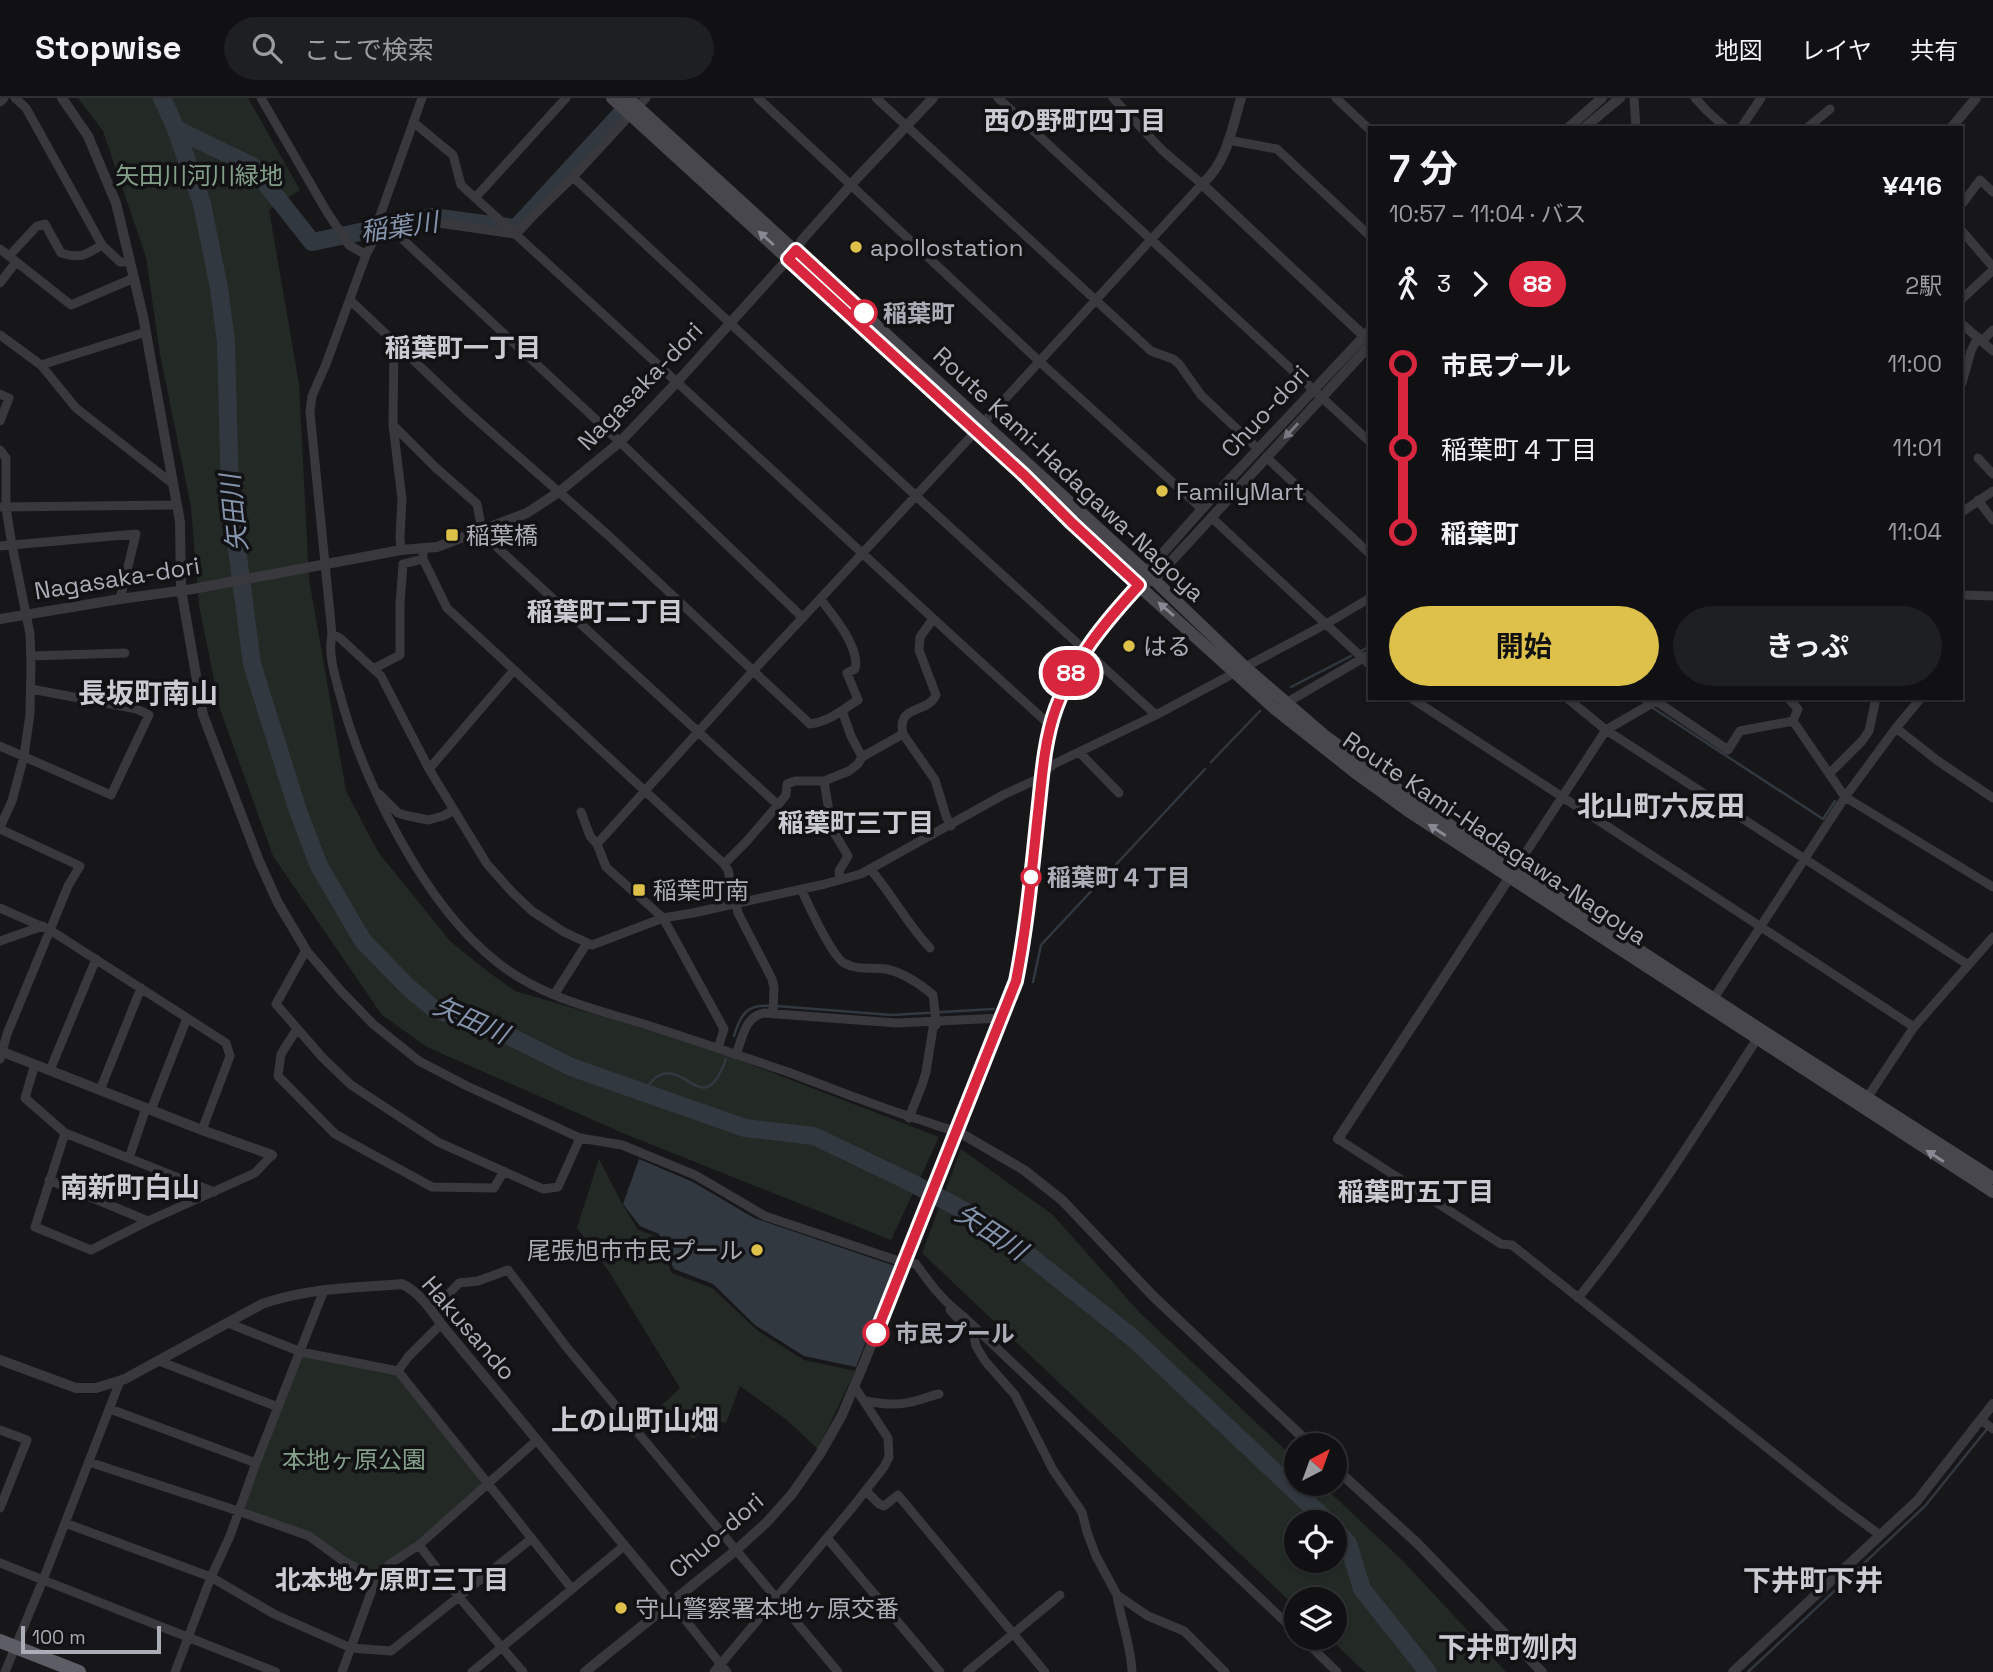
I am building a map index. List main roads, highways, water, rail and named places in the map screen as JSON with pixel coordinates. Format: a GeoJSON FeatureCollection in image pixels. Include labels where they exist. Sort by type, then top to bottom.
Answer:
{"type":"FeatureCollection","features":[{"type":"Feature","properties":{"kind":"highway"},"geometry":{"type":"LineString","coordinates":[[0,1641],[9,1651],[54,1672]]}},
{"type":"Feature","properties":{"kind":"highway"},"geometry":{"type":"LineString","coordinates":[[9,1651],[79,1672]]}},
{"type":"Feature","properties":{"kind":"main road","name":"Route Kami-Hadagawa-Nagoya"},"geometry":{"type":"LineString","coordinates":[[612,98],[639,107]]}},
{"type":"Feature","properties":{"kind":"main road","name":"Route Kami-Hadagawa-Nagoya"},"geometry":{"type":"LineString","coordinates":[[628,98],[980,427],[1150,576],[1275,709],[1408,811],[1714,998],[1993,1192]]}},
{"type":"Feature","properties":{"kind":"main road","name":"Route Kami-Hadagawa-Nagoya"},"geometry":{"type":"LineString","coordinates":[[980,427],[1139,585],[1240,669],[1367,767],[1513,873],[1757,1039],[1993,1178]]}},
{"type":"Feature","properties":{"kind":"waterway","name":"矢田川"},"geometry":{"type":"LineString","coordinates":[[162,98],[176,129],[202,204],[219,288],[226,342],[230,495],[252,664],[298,811],[319,866],[363,941],[434,1009],[497,1030],[571,1067],[745,1128],[814,1136],[991,1225],[1134,1339],[1315,1510]]}},
{"type":"Feature","properties":{"kind":"waterway","name":"稲葉川"},"geometry":{"type":"LineString","coordinates":[[176,129],[252,166],[312,242],[432,217],[516,228],[619,116]]}},
{"type":"Feature","properties":{"kind":"waterway"},"geometry":{"type":"LineString","coordinates":[[1361,651],[1368,647]]}},
{"type":"Feature","properties":{"kind":"waterway"},"geometry":{"type":"LineString","coordinates":[[1291,687],[1351,656]]}},
{"type":"Feature","properties":{"kind":"waterway"},"geometry":{"type":"LineString","coordinates":[[1653,708],[1823,819],[1835,801]]}},
{"type":"Feature","properties":{"kind":"waterway"},"geometry":{"type":"LineString","coordinates":[[1211,762],[1260,711]]}},
{"type":"Feature","properties":{"kind":"waterway"},"geometry":{"type":"LineString","coordinates":[[1033,982],[1041,945],[1205,769]]}},
{"type":"Feature","properties":{"kind":"waterway"},"geometry":{"type":"LineString","coordinates":[[734,1036],[745,1013],[755,1007],[770,1006]]}},
{"type":"Feature","properties":{"kind":"waterway"},"geometry":{"type":"LineString","coordinates":[[776,1006],[892,1015],[994,1009]]}},
{"type":"Feature","properties":{"kind":"waterway"},"geometry":{"type":"LineString","coordinates":[[643,1093],[656,1077],[668,1073],[694,1085],[710,1086],[718,1077],[726,1059]]}},
{"type":"Feature","properties":{"kind":"waterway"},"geometry":{"type":"LineString","coordinates":[[1748,1672],[1925,1506],[1987,1429]]}},
{"type":"Feature","properties":{"kind":"waterway","name":"矢田川"},"geometry":{"type":"LineString","coordinates":[[1347,1542],[1362,1589],[1428,1672]]}},
{"type":"Feature","properties":{"kind":"place","name":"apollostation"},"geometry":{"type":"Point","coordinates":[856,247]}},
{"type":"Feature","properties":{"kind":"place","name":"稲葉町"},"geometry":{"type":"Point","coordinates":[864,313]}},
{"type":"Feature","properties":{"kind":"place","name":"FamilyMart"},"geometry":{"type":"Point","coordinates":[1162,491]}},
{"type":"Feature","properties":{"kind":"place","name":"稲葉橋"},"geometry":{"type":"Point","coordinates":[452,535]}},
{"type":"Feature","properties":{"kind":"place","name":"はる"},"geometry":{"type":"Point","coordinates":[1129,646]}},
{"type":"Feature","properties":{"kind":"place","name":"稲葉町４丁目"},"geometry":{"type":"Point","coordinates":[1031,877]}},
{"type":"Feature","properties":{"kind":"place","name":"稲葉町南"},"geometry":{"type":"Point","coordinates":[639,890]}},
{"type":"Feature","properties":{"kind":"place","name":"尾張旭市市民プール"},"geometry":{"type":"Point","coordinates":[757,1250]}},
{"type":"Feature","properties":{"kind":"place","name":"市民プール"},"geometry":{"type":"Point","coordinates":[876,1333]}},
{"type":"Feature","properties":{"kind":"place","name":"守山警察署本地ヶ原交番"},"geometry":{"type":"Point","coordinates":[621,1608]}},
{"type":"Feature","properties":{"kind":"district","name":"西の野町四丁目"},"geometry":{"type":"Point","coordinates":[1075,121]}},
{"type":"Feature","properties":{"kind":"district","name":"稲葉町一丁目"},"geometry":{"type":"Point","coordinates":[463,348]}},
{"type":"Feature","properties":{"kind":"district","name":"稲葉町二丁目"},"geometry":{"type":"Point","coordinates":[605,612]}},
{"type":"Feature","properties":{"kind":"district","name":"長坂町南山"},"geometry":{"type":"Point","coordinates":[148,693]}},
{"type":"Feature","properties":{"kind":"district","name":"北山町六反田"},"geometry":{"type":"Point","coordinates":[1661,806]}},
{"type":"Feature","properties":{"kind":"district","name":"稲葉町三丁目"},"geometry":{"type":"Point","coordinates":[856,823]}},
{"type":"Feature","properties":{"kind":"district","name":"南新町白山"},"geometry":{"type":"Point","coordinates":[130,1187]}},
{"type":"Feature","properties":{"kind":"district","name":"稲葉町五丁目"},"geometry":{"type":"Point","coordinates":[1416,1192]}},
{"type":"Feature","properties":{"kind":"district","name":"上の山町山畑"},"geometry":{"type":"Point","coordinates":[635,1420]}},
{"type":"Feature","properties":{"kind":"district","name":"北本地ケ原町三丁目"},"geometry":{"type":"Point","coordinates":[392,1580]}},
{"type":"Feature","properties":{"kind":"district","name":"下井町下井"},"geometry":{"type":"Point","coordinates":[1813,1580]}},
{"type":"Feature","properties":{"kind":"district","name":"下井町刎内"},"geometry":{"type":"Point","coordinates":[1508,1647]}},
{"type":"Feature","properties":{"kind":"park label","name":"矢田川河川緑地"},"geometry":{"type":"Point","coordinates":[199,175]}},
{"type":"Feature","properties":{"kind":"park label","name":"本地ヶ原公園"},"geometry":{"type":"Point","coordinates":[354,1459]}}]}
